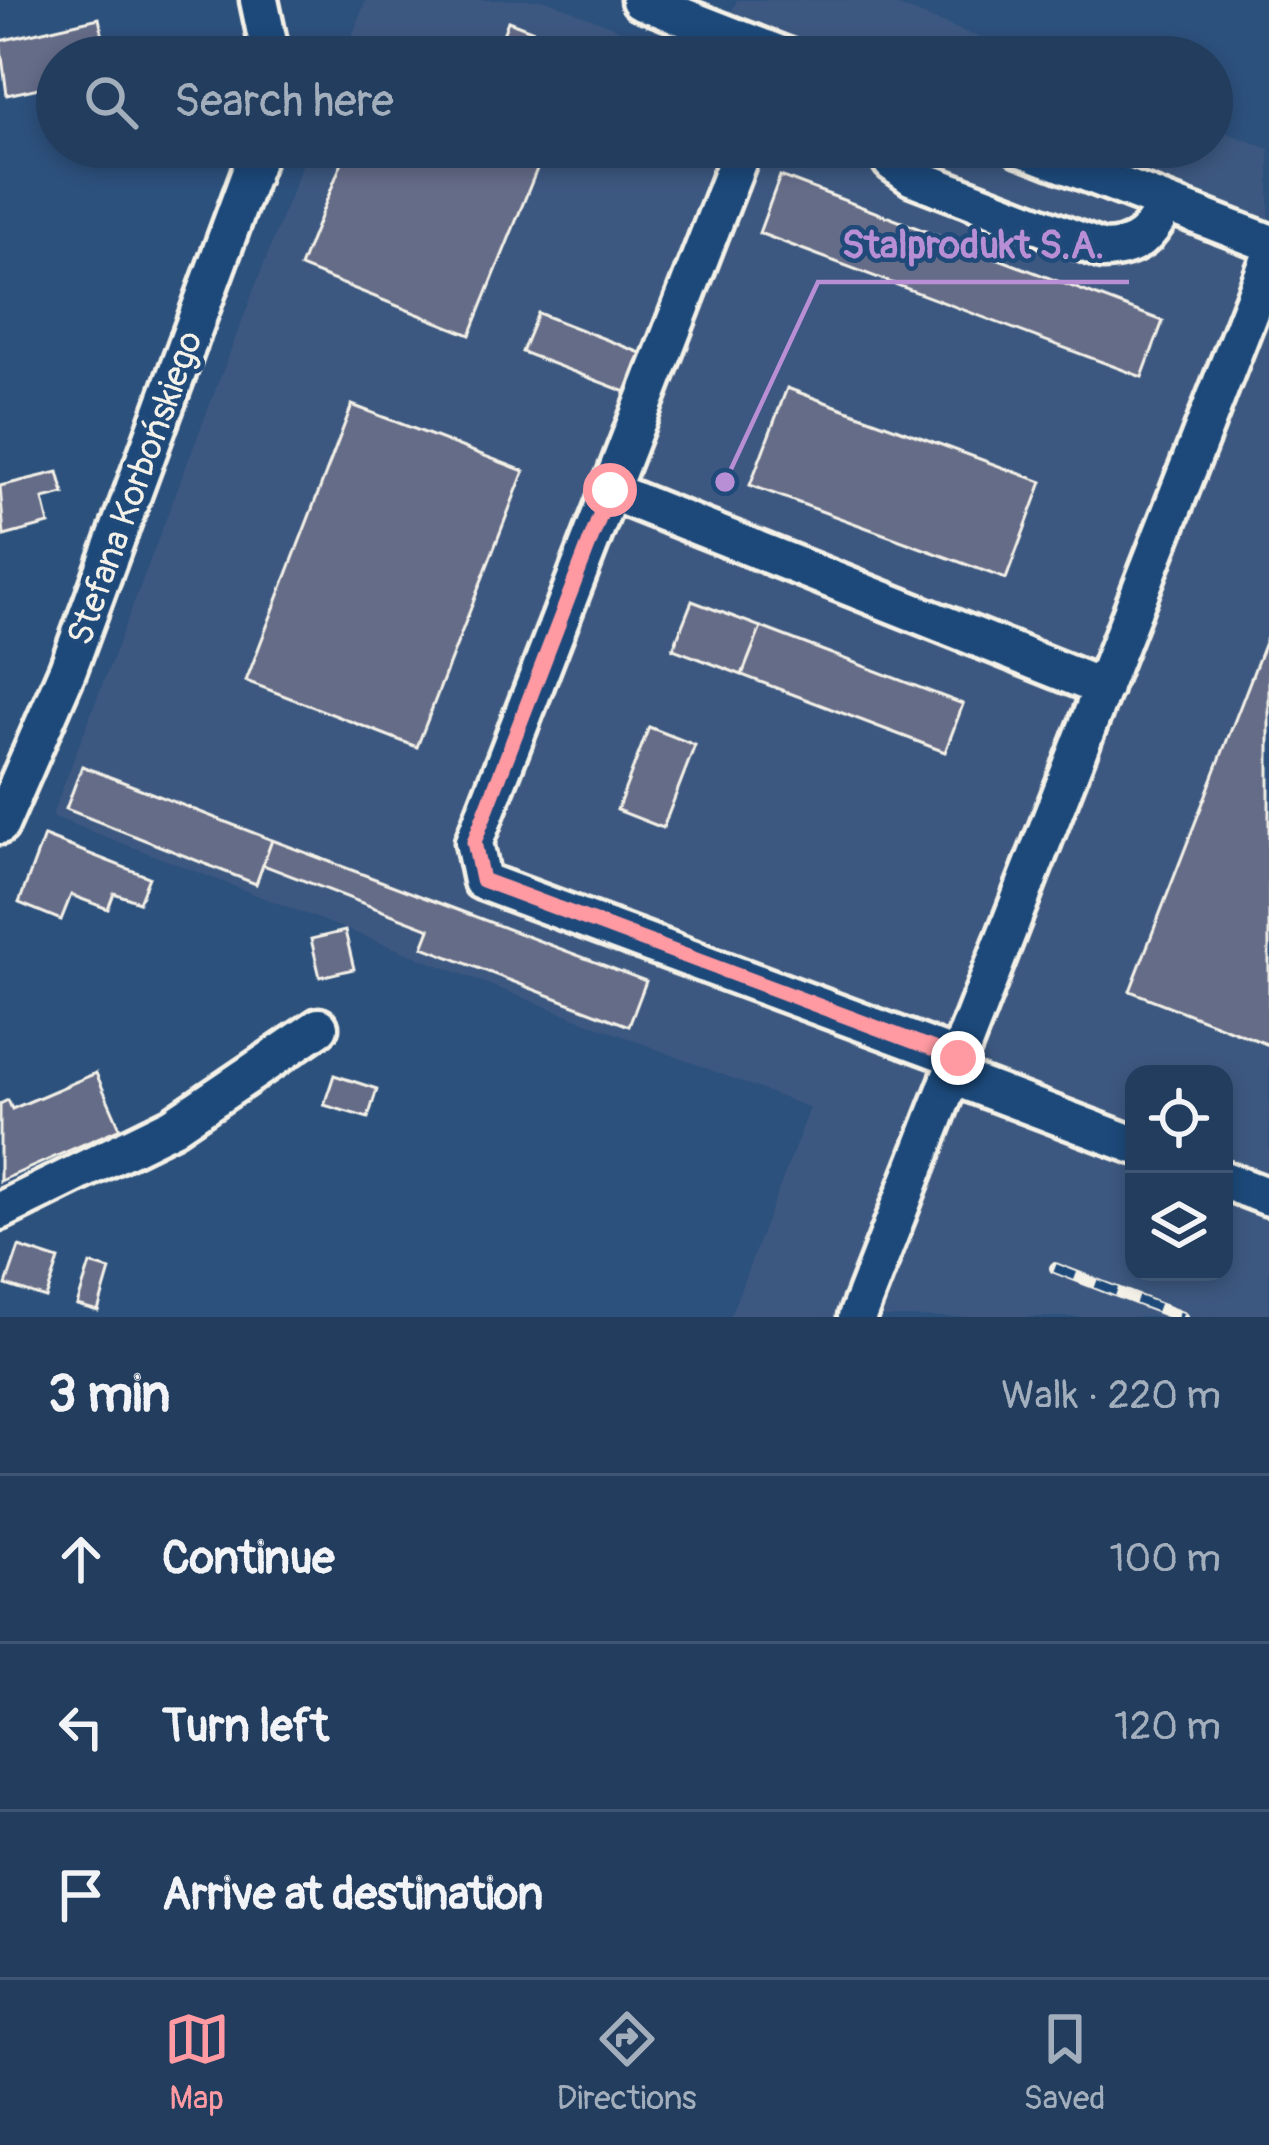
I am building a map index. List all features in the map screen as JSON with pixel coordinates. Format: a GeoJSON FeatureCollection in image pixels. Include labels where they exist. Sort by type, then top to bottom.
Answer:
{"type":"FeatureCollection","features":[{"type":"Feature","properties":{"kind":"street"},"geometry":{"type":"LineString","coordinates":[[259,0],[267,36]]}},
{"type":"Feature","properties":{"kind":"street"},"geometry":{"type":"LineString","coordinates":[[644,1],[731,36]]}},
{"type":"Feature","properties":{"kind":"street","name":"Stefana Korbońskiego"},"geometry":{"type":"LineString","coordinates":[[0,825],[68,669],[252,168]]}},
{"type":"Feature","properties":{"kind":"street"},"geometry":{"type":"LineString","coordinates":[[735,168],[474,842],[482,880],[955,1067],[1125,1141]]}},
{"type":"Feature","properties":{"kind":"street"},"geometry":{"type":"LineString","coordinates":[[900,168],[913,177],[1103,250],[1122,249],[1150,236],[1166,204]]}},
{"type":"Feature","properties":{"kind":"street"},"geometry":{"type":"LineString","coordinates":[[1074,168],[1269,243]]}},
{"type":"Feature","properties":{"kind":"street"},"geometry":{"type":"LineString","coordinates":[[857,1317],[1269,261]]}},
{"type":"Feature","properties":{"kind":"street"},"geometry":{"type":"LineString","coordinates":[[610,490],[1103,688]]}},
{"type":"Feature","properties":{"kind":"street"},"geometry":{"type":"LineString","coordinates":[[0,1211],[173,1126],[319,1027]]}},
{"type":"Feature","properties":{"kind":"street"},"geometry":{"type":"LineString","coordinates":[[1233,1183],[1269,1197]]}},
{"type":"Feature","properties":{"kind":"shaded area"},"geometry":{"type":"Polygon","coordinates":[[[366,0],[545,0],[635,36],[352,36],[366,0]]]}},
{"type":"Feature","properties":{"kind":"shaded area"},"geometry":{"type":"Polygon","coordinates":[[[737,0],[882,0],[975,36],[722,36],[737,0]]]}},
{"type":"Feature","properties":{"kind":"shaded area"},"geometry":{"type":"Polygon","coordinates":[[[1233,135],[1269,149],[1269,1317],[730,1317],[810,1108],[52,816],[301,168],[1233,168],[1233,135]]]}},
{"type":"Feature","properties":{"kind":"building"},"geometry":{"type":"Polygon","coordinates":[[[99,18],[103,36],[36,36],[36,89],[7,95],[0,41],[99,18]]]}},
{"type":"Feature","properties":{"kind":"building"},"geometry":{"type":"Polygon","coordinates":[[[508,21],[547,36],[503,36],[508,21]]]}},
{"type":"Feature","properties":{"kind":"building"},"geometry":{"type":"Polygon","coordinates":[[[340,168],[537,168],[470,335],[300,267],[340,168]]]}},
{"type":"Feature","properties":{"kind":"building"},"geometry":{"type":"Polygon","coordinates":[[[780,176],[1163,321],[1142,377],[759,233],[780,176]]]}},
{"type":"Feature","properties":{"kind":"building"},"geometry":{"type":"Polygon","coordinates":[[[538,313],[641,353],[626,392],[522,352],[538,313]]]}},
{"type":"Feature","properties":{"kind":"building"},"geometry":{"type":"Polygon","coordinates":[[[787,388],[1042,482],[1006,579],[750,485],[787,388]]]}},
{"type":"Feature","properties":{"kind":"building"},"geometry":{"type":"Polygon","coordinates":[[[352,405],[524,471],[417,747],[246,681],[352,405]]]}},
{"type":"Feature","properties":{"kind":"building"},"geometry":{"type":"Polygon","coordinates":[[[58,472],[64,494],[43,499],[49,524],[4,536],[0,486],[58,472]]]}},
{"type":"Feature","properties":{"kind":"building"},"geometry":{"type":"Polygon","coordinates":[[[692,601],[761,627],[742,675],[673,649],[692,601]]]}},
{"type":"Feature","properties":{"kind":"building"},"geometry":{"type":"Polygon","coordinates":[[[761,627],[963,704],[945,752],[742,675],[761,627]]]}},
{"type":"Feature","properties":{"kind":"building"},"geometry":{"type":"Polygon","coordinates":[[[1269,632],[1269,1045],[1130,991],[1269,632]]]}},
{"type":"Feature","properties":{"kind":"building"},"geometry":{"type":"Polygon","coordinates":[[[649,727],[695,745],[663,828],[617,810],[649,727]]]}},
{"type":"Feature","properties":{"kind":"building"},"geometry":{"type":"Polygon","coordinates":[[[82,766],[272,840],[256,884],[66,809],[82,766]]]}},
{"type":"Feature","properties":{"kind":"building"},"geometry":{"type":"Polygon","coordinates":[[[44,836],[149,877],[139,902],[114,893],[108,909],[71,895],[61,920],[19,903],[44,836]]]}},
{"type":"Feature","properties":{"kind":"building"},"geometry":{"type":"Polygon","coordinates":[[[272,840],[646,981],[629,1026],[423,947],[430,929],[263,865],[272,840]]]}},
{"type":"Feature","properties":{"kind":"building"},"geometry":{"type":"Polygon","coordinates":[[[345,931],[354,969],[320,977],[311,939],[345,931]]]}},
{"type":"Feature","properties":{"kind":"building"},"geometry":{"type":"Polygon","coordinates":[[[96,1073],[120,1128],[0,1181],[0,1104],[8,1100],[12,1109],[96,1073]]]}},
{"type":"Feature","properties":{"kind":"building"},"geometry":{"type":"Polygon","coordinates":[[[334,1075],[377,1089],[368,1118],[324,1105],[334,1075]]]}},
{"type":"Feature","properties":{"kind":"building"},"geometry":{"type":"Polygon","coordinates":[[[19,1247],[59,1260],[46,1298],[6,1285],[19,1247]]]}},
{"type":"Feature","properties":{"kind":"building"},"geometry":{"type":"Polygon","coordinates":[[[90,1264],[110,1270],[98,1311],[77,1305],[90,1264]]]}},
{"type":"Feature","properties":{"kind":"railway"},"geometry":{"type":"LineString","coordinates":[[1055,1268],[1182,1317]]}},
{"type":"Feature","properties":{"kind":"place","name":"Stalprodukt S.A."},"geometry":{"type":"Point","coordinates":[725,482]}},
{"type":"Feature","properties":{"kind":"route"},"geometry":{"type":"LineString","coordinates":[[610,490],[474,842],[482,880],[958,1058]]}}]}
